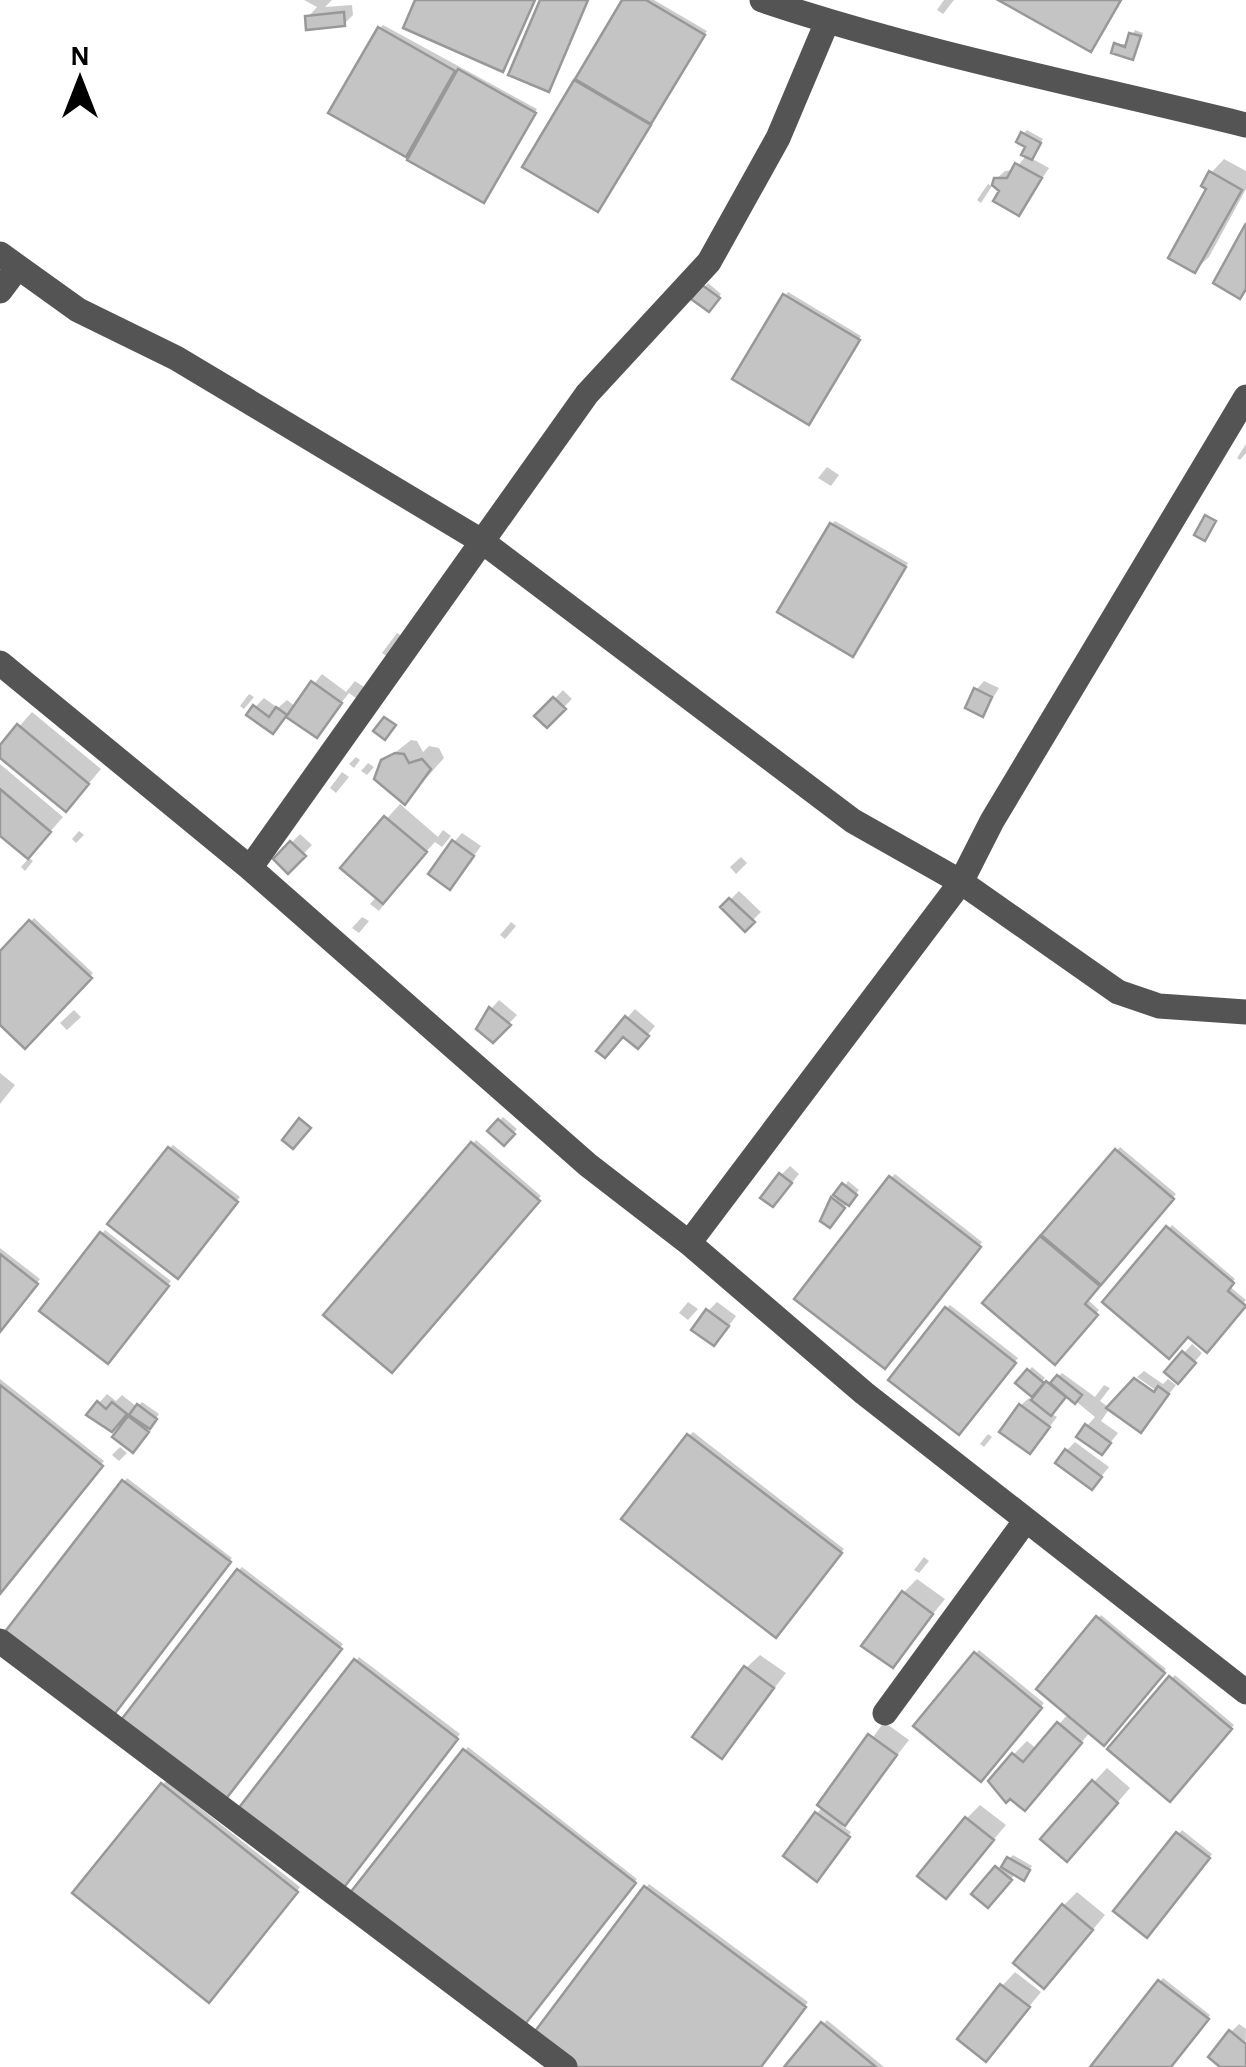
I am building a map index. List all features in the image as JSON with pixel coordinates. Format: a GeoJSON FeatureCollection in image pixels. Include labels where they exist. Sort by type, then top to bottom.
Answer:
{"type":"FeatureCollection","features":[{"type":"Feature","properties":{"kind":"street"},"geometry":{"type":"LineString","coordinates":[[762,0],[827,22],[1246,126]]}},
{"type":"Feature","properties":{"kind":"street"},"geometry":{"type":"LineString","coordinates":[[250,868],[587,394],[710,262],[778,138],[827,22]]}},
{"type":"Feature","properties":{"kind":"street"},"geometry":{"type":"LineString","coordinates":[[0,291],[9,260],[78,310],[176,358],[483,542],[854,821],[962,882],[1118,992],[1160,1006],[1246,1012]]}},
{"type":"Feature","properties":{"kind":"street"},"geometry":{"type":"LineString","coordinates":[[689,1243],[962,882],[992,821],[1246,397]]}},
{"type":"Feature","properties":{"kind":"street"},"geometry":{"type":"LineString","coordinates":[[0,663],[250,868],[588,1165],[689,1243],[864,1393],[1246,1692]]}},
{"type":"Feature","properties":{"kind":"street"},"geometry":{"type":"LineString","coordinates":[[885,1714],[1026,1520]]}},
{"type":"Feature","properties":{"kind":"street"},"geometry":{"type":"LineString","coordinates":[[0,1642],[565,2067]]}},
{"type":"Feature","properties":{"kind":"building"},"geometry":{"type":"Polygon","coordinates":[[[415,0],[535,0],[503,72],[403,28],[415,0]]]}},
{"type":"Feature","properties":{"kind":"building"},"geometry":{"type":"Polygon","coordinates":[[[540,0],[588,0],[549,92],[508,75],[540,0]]]}},
{"type":"Feature","properties":{"kind":"building"},"geometry":{"type":"Polygon","coordinates":[[[622,0],[646,0],[705,35],[651,124],[575,79],[622,0]]]}},
{"type":"Feature","properties":{"kind":"building"},"geometry":{"type":"Polygon","coordinates":[[[998,0],[1121,0],[1091,52],[998,0]]]}},
{"type":"Feature","properties":{"kind":"building"},"geometry":{"type":"Polygon","coordinates":[[[344,12],[345,26],[306,30],[305,16],[344,12]]]}},
{"type":"Feature","properties":{"kind":"building"},"geometry":{"type":"Polygon","coordinates":[[[378,27],[455,71],[406,157],[328,113],[378,27]]]}},
{"type":"Feature","properties":{"kind":"building"},"geometry":{"type":"Polygon","coordinates":[[[1129,33],[1141,36],[1133,60],[1111,53],[1114,43],[1125,47],[1129,33]]]}},
{"type":"Feature","properties":{"kind":"building"},"geometry":{"type":"Polygon","coordinates":[[[458,69],[536,113],[484,203],[407,160],[458,69]]]}},
{"type":"Feature","properties":{"kind":"building"},"geometry":{"type":"Polygon","coordinates":[[[574,80],[651,125],[598,212],[522,167],[574,80]]]}},
{"type":"Feature","properties":{"kind":"building"},"geometry":{"type":"Polygon","coordinates":[[[1021,132],[1041,143],[1032,160],[1021,155],[1025,147],[1016,142],[1021,132]]]}},
{"type":"Feature","properties":{"kind":"building"},"geometry":{"type":"Polygon","coordinates":[[[1015,163],[1042,178],[1019,216],[993,201],[999,191],[992,185],[994,178],[1007,178],[1015,163]]]}},
{"type":"Feature","properties":{"kind":"building"},"geometry":{"type":"Polygon","coordinates":[[[1209,171],[1242,190],[1195,273],[1168,258],[1206,189],[1201,186],[1209,171]]]}},
{"type":"Feature","properties":{"kind":"building"},"geometry":{"type":"Polygon","coordinates":[[[1246,223],[1246,289],[1240,299],[1213,283],[1246,223]]]}},
{"type":"Feature","properties":{"kind":"building"},"geometry":{"type":"Polygon","coordinates":[[[702,285],[720,298],[709,312],[691,299],[702,285]]]}},
{"type":"Feature","properties":{"kind":"building"},"geometry":{"type":"Polygon","coordinates":[[[783,294],[860,340],[809,425],[732,379],[783,294]]]}},
{"type":"Feature","properties":{"kind":"building"},"geometry":{"type":"Polygon","coordinates":[[[1205,515],[1216,521],[1205,541],[1194,535],[1205,515]]]}},
{"type":"Feature","properties":{"kind":"building"},"geometry":{"type":"Polygon","coordinates":[[[830,523],[906,567],[853,657],[777,612],[830,523]]]}},
{"type":"Feature","properties":{"kind":"building"},"geometry":{"type":"Polygon","coordinates":[[[311,681],[342,703],[317,738],[286,717],[311,681]]]}},
{"type":"Feature","properties":{"kind":"building"},"geometry":{"type":"Polygon","coordinates":[[[974,688],[992,697],[983,717],[965,708],[974,688]]]}},
{"type":"Feature","properties":{"kind":"building"},"geometry":{"type":"Polygon","coordinates":[[[553,697],[566,709],[547,728],[534,716],[553,697]]]}},
{"type":"Feature","properties":{"kind":"building"},"geometry":{"type":"Polygon","coordinates":[[[253,705],[269,717],[276,707],[287,715],[273,734],[246,715],[253,705]]]}},
{"type":"Feature","properties":{"kind":"building"},"geometry":{"type":"Polygon","coordinates":[[[384,717],[396,725],[385,740],[373,731],[384,717]]]}},
{"type":"Feature","properties":{"kind":"building"},"geometry":{"type":"Polygon","coordinates":[[[17,724],[89,784],[66,812],[0,758],[0,745],[17,724]]]}},
{"type":"Feature","properties":{"kind":"building"},"geometry":{"type":"Polygon","coordinates":[[[395,753],[404,754],[409,763],[422,759],[431,769],[405,805],[374,779],[381,760],[395,753]]]}},
{"type":"Feature","properties":{"kind":"building"},"geometry":{"type":"Polygon","coordinates":[[[0,789],[51,832],[28,859],[0,836],[0,789]]]}},
{"type":"Feature","properties":{"kind":"building"},"geometry":{"type":"Polygon","coordinates":[[[384,816],[427,852],[383,904],[340,868],[384,816]]]}},
{"type":"Feature","properties":{"kind":"building"},"geometry":{"type":"Polygon","coordinates":[[[452,840],[474,856],[450,890],[428,874],[452,840]]]}},
{"type":"Feature","properties":{"kind":"building"},"geometry":{"type":"Polygon","coordinates":[[[290,841],[306,856],[288,874],[273,859],[290,841]]]}},
{"type":"Feature","properties":{"kind":"building"},"geometry":{"type":"Polygon","coordinates":[[[729,898],[755,922],[745,932],[720,907],[729,898]]]}},
{"type":"Feature","properties":{"kind":"building"},"geometry":{"type":"Polygon","coordinates":[[[29,920],[92,978],[25,1049],[0,1025],[0,951],[29,920]]]}},
{"type":"Feature","properties":{"kind":"building"},"geometry":{"type":"Polygon","coordinates":[[[489,1007],[511,1025],[493,1043],[476,1029],[489,1007]]]}},
{"type":"Feature","properties":{"kind":"building"},"geometry":{"type":"Polygon","coordinates":[[[625,1016],[649,1036],[638,1049],[623,1037],[605,1058],[596,1051],[625,1016]]]}},
{"type":"Feature","properties":{"kind":"building"},"geometry":{"type":"Polygon","coordinates":[[[299,1118],[311,1128],[293,1149],[282,1140],[299,1118]]]}},
{"type":"Feature","properties":{"kind":"building"},"geometry":{"type":"Polygon","coordinates":[[[498,1119],[515,1134],[504,1146],[487,1131],[498,1119]]]}},
{"type":"Feature","properties":{"kind":"building"},"geometry":{"type":"Polygon","coordinates":[[[471,1142],[540,1201],[392,1373],[323,1315],[471,1142]]]}},
{"type":"Feature","properties":{"kind":"building"},"geometry":{"type":"Polygon","coordinates":[[[168,1147],[238,1202],[178,1279],[107,1224],[168,1147]]]}},
{"type":"Feature","properties":{"kind":"building"},"geometry":{"type":"Polygon","coordinates":[[[1115,1149],[1174,1199],[1101,1285],[1041,1235],[1115,1149]]]}},
{"type":"Feature","properties":{"kind":"building"},"geometry":{"type":"Polygon","coordinates":[[[779,1173],[792,1183],[773,1207],[760,1198],[779,1173]]]}},
{"type":"Feature","properties":{"kind":"building"},"geometry":{"type":"Polygon","coordinates":[[[889,1176],[981,1247],[885,1369],[794,1299],[889,1176]]]}},
{"type":"Feature","properties":{"kind":"building"},"geometry":{"type":"Polygon","coordinates":[[[842,1183],[857,1195],[849,1206],[833,1195],[842,1183]]]}},
{"type":"Feature","properties":{"kind":"building"},"geometry":{"type":"Polygon","coordinates":[[[831,1197],[845,1208],[830,1228],[820,1221],[831,1197]]]}},
{"type":"Feature","properties":{"kind":"building"},"geometry":{"type":"Polygon","coordinates":[[[1166,1226],[1234,1283],[1228,1291],[1246,1306],[1207,1353],[1188,1337],[1169,1359],[1102,1302],[1166,1226]]]}},
{"type":"Feature","properties":{"kind":"building"},"geometry":{"type":"Polygon","coordinates":[[[100,1232],[169,1286],[108,1364],[39,1311],[100,1232]]]}},
{"type":"Feature","properties":{"kind":"building"},"geometry":{"type":"Polygon","coordinates":[[[1040,1236],[1100,1286],[1085,1304],[1098,1315],[1055,1365],[982,1303],[1040,1236]]]}},
{"type":"Feature","properties":{"kind":"building"},"geometry":{"type":"Polygon","coordinates":[[[0,1254],[38,1284],[0,1332],[0,1254]]]}},
{"type":"Feature","properties":{"kind":"building"},"geometry":{"type":"Polygon","coordinates":[[[945,1307],[1016,1363],[959,1435],[888,1380],[945,1307]]]}},
{"type":"Feature","properties":{"kind":"building"},"geometry":{"type":"Polygon","coordinates":[[[706,1309],[729,1326],[714,1346],[691,1330],[706,1309]]]}},
{"type":"Feature","properties":{"kind":"building"},"geometry":{"type":"Polygon","coordinates":[[[1182,1351],[1196,1363],[1178,1384],[1164,1372],[1182,1351]]]}},
{"type":"Feature","properties":{"kind":"building"},"geometry":{"type":"Polygon","coordinates":[[[1027,1369],[1044,1383],[1032,1397],[1015,1383],[1027,1369]]]}},
{"type":"Feature","properties":{"kind":"building"},"geometry":{"type":"Polygon","coordinates":[[[1057,1375],[1082,1395],[1075,1404],[1050,1383],[1057,1375]]]}},
{"type":"Feature","properties":{"kind":"building"},"geometry":{"type":"Polygon","coordinates":[[[1134,1378],[1154,1392],[1158,1386],[1169,1394],[1141,1433],[1106,1408],[1134,1378]]]}},
{"type":"Feature","properties":{"kind":"building"},"geometry":{"type":"Polygon","coordinates":[[[1046,1381],[1066,1397],[1051,1416],[1031,1400],[1046,1381]]]}},
{"type":"Feature","properties":{"kind":"building"},"geometry":{"type":"Polygon","coordinates":[[[0,1385],[103,1466],[0,1594],[0,1385]]]}},
{"type":"Feature","properties":{"kind":"building"},"geometry":{"type":"Polygon","coordinates":[[[97,1401],[106,1409],[112,1402],[127,1414],[112,1432],[86,1415],[97,1401]]]}},
{"type":"Feature","properties":{"kind":"building"},"geometry":{"type":"Polygon","coordinates":[[[137,1404],[157,1419],[150,1429],[129,1415],[137,1404]]]}},
{"type":"Feature","properties":{"kind":"building"},"geometry":{"type":"Polygon","coordinates":[[[1019,1404],[1050,1427],[1030,1454],[999,1432],[1019,1404]]]}},
{"type":"Feature","properties":{"kind":"building"},"geometry":{"type":"Polygon","coordinates":[[[128,1416],[149,1432],[133,1453],[112,1437],[128,1416]]]}},
{"type":"Feature","properties":{"kind":"building"},"geometry":{"type":"Polygon","coordinates":[[[1085,1424],[1111,1443],[1102,1455],[1076,1437],[1085,1424]]]}},
{"type":"Feature","properties":{"kind":"building"},"geometry":{"type":"Polygon","coordinates":[[[687,1434],[842,1553],[776,1638],[621,1519],[687,1434]]]}},
{"type":"Feature","properties":{"kind":"building"},"geometry":{"type":"Polygon","coordinates":[[[1065,1449],[1102,1477],[1092,1490],[1055,1463],[1065,1449]]]}},
{"type":"Feature","properties":{"kind":"building"},"geometry":{"type":"Polygon","coordinates":[[[122,1480],[231,1562],[113,1716],[4,1633],[122,1480]]]}},
{"type":"Feature","properties":{"kind":"building"},"geometry":{"type":"Polygon","coordinates":[[[237,1569],[342,1649],[222,1804],[118,1724],[237,1569]]]}},
{"type":"Feature","properties":{"kind":"building"},"geometry":{"type":"Polygon","coordinates":[[[902,1591],[933,1614],[893,1668],[861,1646],[902,1591]]]}},
{"type":"Feature","properties":{"kind":"building"},"geometry":{"type":"Polygon","coordinates":[[[1096,1616],[1165,1673],[1104,1746],[1036,1689],[1096,1616]]]}},
{"type":"Feature","properties":{"kind":"building"},"geometry":{"type":"Polygon","coordinates":[[[974,1652],[1042,1708],[981,1782],[913,1726],[974,1652]]]}},
{"type":"Feature","properties":{"kind":"building"},"geometry":{"type":"Polygon","coordinates":[[[354,1659],[458,1739],[339,1894],[234,1814],[354,1659]]]}},
{"type":"Feature","properties":{"kind":"building"},"geometry":{"type":"Polygon","coordinates":[[[744,1666],[774,1688],[722,1759],[692,1737],[744,1666]]]}},
{"type":"Feature","properties":{"kind":"building"},"geometry":{"type":"Polygon","coordinates":[[[1169,1676],[1232,1729],[1170,1802],[1107,1749],[1169,1676]]]}},
{"type":"Feature","properties":{"kind":"building"},"geometry":{"type":"Polygon","coordinates":[[[1057,1722],[1082,1743],[1025,1811],[1010,1799],[1006,1803],[988,1781],[1012,1753],[1023,1762],[1057,1722]]]}},
{"type":"Feature","properties":{"kind":"building"},"geometry":{"type":"Polygon","coordinates":[[[868,1734],[897,1755],[845,1826],[817,1805],[868,1734]]]}},
{"type":"Feature","properties":{"kind":"building"},"geometry":{"type":"Polygon","coordinates":[[[463,1749],[636,1883],[519,2032],[346,1898],[463,1749]]]}},
{"type":"Feature","properties":{"kind":"building"},"geometry":{"type":"Polygon","coordinates":[[[1092,1780],[1118,1803],[1067,1862],[1040,1839],[1092,1780]]]}},
{"type":"Feature","properties":{"kind":"building"},"geometry":{"type":"Polygon","coordinates":[[[161,1783],[298,1892],[209,2003],[72,1893],[161,1783]]]}},
{"type":"Feature","properties":{"kind":"building"},"geometry":{"type":"Polygon","coordinates":[[[815,1812],[850,1837],[817,1882],[783,1856],[815,1812]]]}},
{"type":"Feature","properties":{"kind":"building"},"geometry":{"type":"Polygon","coordinates":[[[965,1817],[994,1840],[946,1899],[917,1876],[965,1817]]]}},
{"type":"Feature","properties":{"kind":"building"},"geometry":{"type":"Polygon","coordinates":[[[1176,1832],[1210,1858],[1147,1938],[1113,1911],[1176,1832]]]}},
{"type":"Feature","properties":{"kind":"building"},"geometry":{"type":"Polygon","coordinates":[[[1007,1857],[1030,1870],[1024,1881],[1001,1867],[1007,1857]]]}},
{"type":"Feature","properties":{"kind":"building"},"geometry":{"type":"Polygon","coordinates":[[[995,1866],[1012,1880],[988,1908],[971,1894],[995,1866]]]}},
{"type":"Feature","properties":{"kind":"building"},"geometry":{"type":"Polygon","coordinates":[[[644,1886],[806,2007],[761,2067],[569,2067],[530,2038],[644,1886]]]}},
{"type":"Feature","properties":{"kind":"building"},"geometry":{"type":"Polygon","coordinates":[[[1062,1904],[1093,1930],[1044,1989],[1013,1963],[1062,1904]]]}},
{"type":"Feature","properties":{"kind":"building"},"geometry":{"type":"Polygon","coordinates":[[[1158,1980],[1209,2019],[1171,2067],[1090,2067],[1158,1980]]]}},
{"type":"Feature","properties":{"kind":"building"},"geometry":{"type":"Polygon","coordinates":[[[1000,1984],[1030,2007],[986,2062],[957,2039],[1000,1984]]]}},
{"type":"Feature","properties":{"kind":"building"},"geometry":{"type":"Polygon","coordinates":[[[821,2022],[876,2067],[784,2067],[821,2022]]]}},
{"type":"Feature","properties":{"kind":"building"},"geometry":{"type":"Polygon","coordinates":[[[1229,2030],[1246,2044],[1246,2067],[1220,2067],[1208,2057],[1229,2030]]]}}]}
